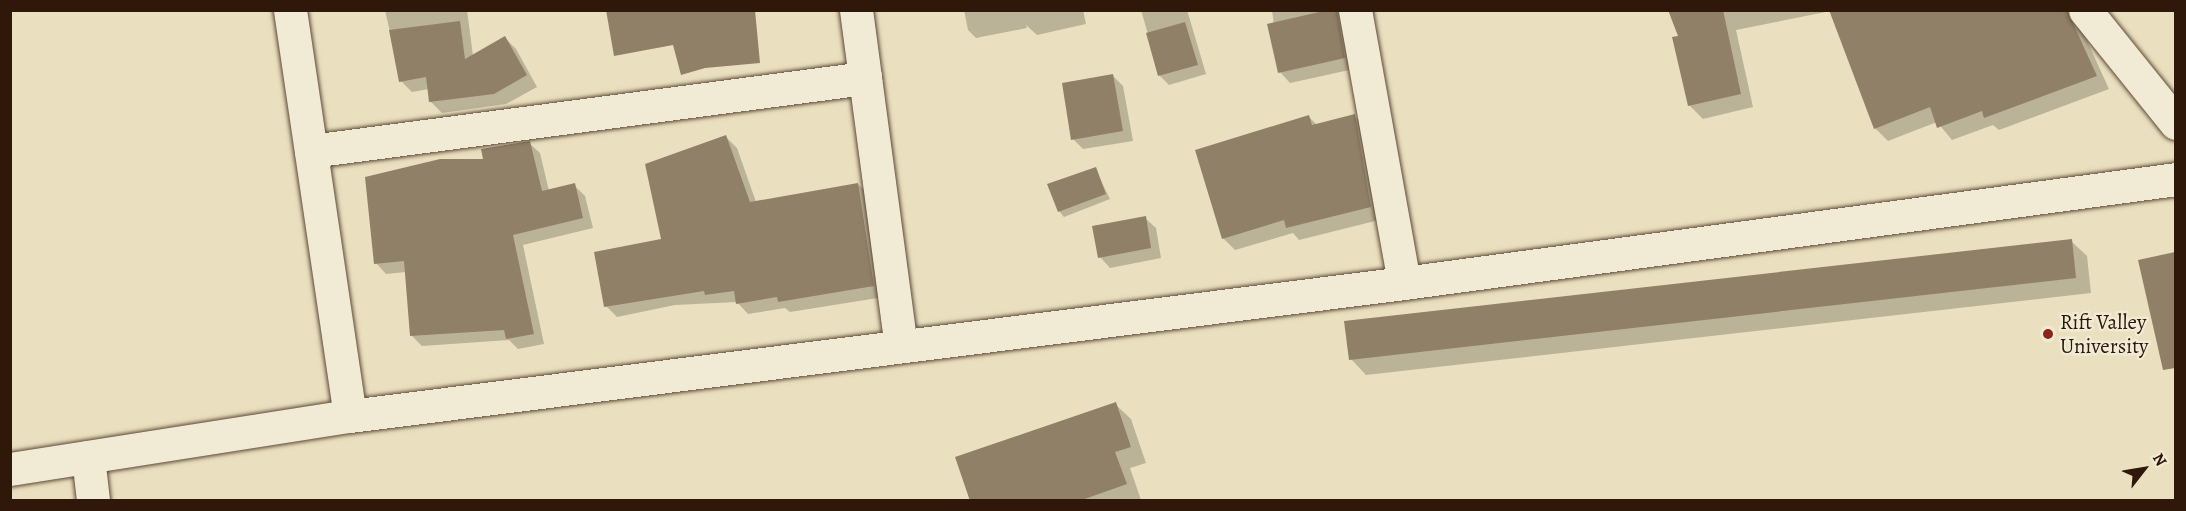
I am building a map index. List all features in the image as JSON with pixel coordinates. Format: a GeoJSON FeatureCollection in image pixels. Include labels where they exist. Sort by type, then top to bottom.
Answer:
{"type":"FeatureCollection","features":[{"type":"Feature","properties":{"kind":"street"},"geometry":{"type":"LineString","coordinates":[[290,10],[350,416]]}},
{"type":"Feature","properties":{"kind":"street"},"geometry":{"type":"LineString","coordinates":[[856,10],[902,346]]}},
{"type":"Feature","properties":{"kind":"street"},"geometry":{"type":"LineString","coordinates":[[1355,10],[1404,283]]}},
{"type":"Feature","properties":{"kind":"street"},"geometry":{"type":"LineString","coordinates":[[2085,10],[2175,123]]}},
{"type":"Feature","properties":{"kind":"street"},"geometry":{"type":"LineString","coordinates":[[311,151],[865,78]]}},
{"type":"Feature","properties":{"kind":"street"},"geometry":{"type":"LineString","coordinates":[[10,469],[350,416],[1404,283],[2175,179]]}},
{"type":"Feature","properties":{"kind":"street"},"geometry":{"type":"LineString","coordinates":[[87,457],[93,501]]}},
{"type":"Feature","properties":{"kind":"building"},"geometry":{"type":"Polygon","coordinates":[[[606,10],[755,10],[760,63],[705,68],[681,75],[673,45],[614,56],[606,10]]]}},
{"type":"Feature","properties":{"kind":"building"},"geometry":{"type":"Polygon","coordinates":[[[1337,10],[1345,58],[1278,73],[1267,24],[1337,10]]]}},
{"type":"Feature","properties":{"kind":"building"},"geometry":{"type":"Polygon","coordinates":[[[1668,10],[1723,10],[1741,94],[1688,106],[1672,37],[1678,36],[1668,10]]]}},
{"type":"Feature","properties":{"kind":"building"},"geometry":{"type":"Polygon","coordinates":[[[1829,10],[2067,10],[2097,76],[1984,118],[1982,111],[1937,128],[1930,107],[1874,129],[1829,10]]]}},
{"type":"Feature","properties":{"kind":"building"},"geometry":{"type":"Polygon","coordinates":[[[460,21],[465,59],[505,36],[527,75],[494,94],[429,102],[426,77],[399,82],[389,30],[460,21]]]}},
{"type":"Feature","properties":{"kind":"building"},"geometry":{"type":"Polygon","coordinates":[[[1185,22],[1198,65],[1158,76],[1146,33],[1185,22]]]}},
{"type":"Feature","properties":{"kind":"building"},"geometry":{"type":"Polygon","coordinates":[[[1113,74],[1123,131],[1071,140],[1062,83],[1113,74]]]}},
{"type":"Feature","properties":{"kind":"building"},"geometry":{"type":"Polygon","coordinates":[[[1355,114],[1371,207],[1286,228],[1284,220],[1222,239],[1195,150],[1309,115],[1312,125],[1355,114]]]}},
{"type":"Feature","properties":{"kind":"building"},"geometry":{"type":"Polygon","coordinates":[[[726,135],[750,202],[858,183],[874,286],[778,302],[777,297],[736,304],[734,291],[705,295],[704,291],[604,307],[594,252],[661,239],[645,164],[726,135]]]}},
{"type":"Feature","properties":{"kind":"building"},"geometry":{"type":"Polygon","coordinates":[[[530,141],[542,191],[575,183],[583,218],[513,235],[534,334],[506,339],[504,330],[410,336],[404,261],[374,264],[365,177],[440,159],[483,159],[481,149],[530,141]]]}},
{"type":"Feature","properties":{"kind":"building"},"geometry":{"type":"Polygon","coordinates":[[[1096,167],[1106,194],[1058,212],[1047,184],[1096,167]]]}},
{"type":"Feature","properties":{"kind":"building"},"geometry":{"type":"Polygon","coordinates":[[[1146,216],[1151,248],[1098,258],[1092,226],[1146,216]]]}},
{"type":"Feature","properties":{"kind":"building"},"geometry":{"type":"Polygon","coordinates":[[[2072,239],[2076,278],[1349,360],[1344,321],[2072,239]]]}},
{"type":"Feature","properties":{"kind":"building"},"geometry":{"type":"Polygon","coordinates":[[[2175,252],[2175,368],[2163,370],[2138,260],[2175,252]]]}},
{"type":"Feature","properties":{"kind":"building"},"geometry":{"type":"Polygon","coordinates":[[[1116,402],[1131,447],[1115,452],[1127,484],[1079,501],[970,501],[955,457],[1116,402]]]}},
{"type":"Feature","properties":{"kind":"place","name":"Rift Valley University"},"geometry":{"type":"Point","coordinates":[2048,334]}}]}
